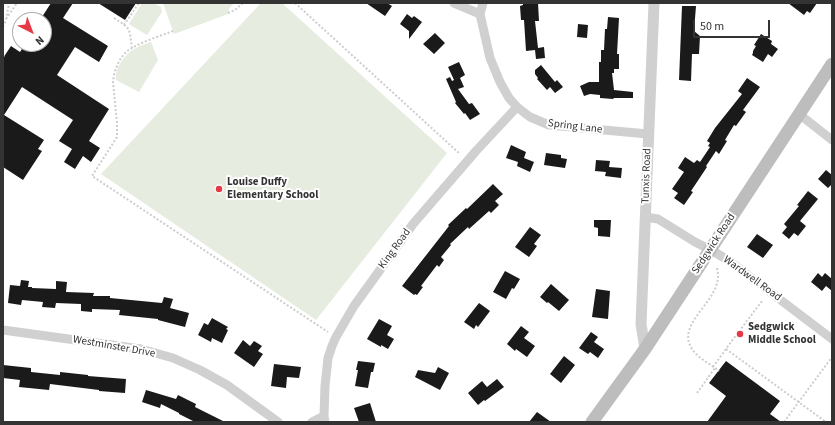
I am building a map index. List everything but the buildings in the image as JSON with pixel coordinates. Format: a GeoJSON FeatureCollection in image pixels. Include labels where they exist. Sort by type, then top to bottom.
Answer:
{"type":"FeatureCollection","features":[{"type":"Feature","properties":{"kind":"main road","name":"Sedgwick Road"},"geometry":{"type":"LineString","coordinates":[[592,422],[645,349],[832,64]]}},
{"type":"Feature","properties":{"kind":"street"},"geometry":{"type":"LineString","coordinates":[[454,3],[480,14],[483,3]]}},
{"type":"Feature","properties":{"kind":"street","name":"Tunxis Road"},"geometry":{"type":"LineString","coordinates":[[645,349],[642,324],[654,3]]}},
{"type":"Feature","properties":{"kind":"street","name":"Spring Lane"},"geometry":{"type":"LineString","coordinates":[[480,14],[490,58],[500,82],[509,98],[517,107],[530,117],[549,125],[648,134]]}},
{"type":"Feature","properties":{"kind":"street","name":"King Road"},"geometry":{"type":"LineString","coordinates":[[312,422],[324,419],[328,358],[336,337],[354,306],[413,224],[476,151],[517,107]]}},
{"type":"Feature","properties":{"kind":"street"},"geometry":{"type":"LineString","coordinates":[[799,114],[832,140]]}},
{"type":"Feature","properties":{"kind":"street","name":"Wardwell Road"},"geometry":{"type":"LineString","coordinates":[[645,217],[658,219],[694,242],[728,260],[832,339]]}},
{"type":"Feature","properties":{"kind":"street","name":"Westminster Drive"},"geometry":{"type":"LineString","coordinates":[[3,330],[141,349],[173,358],[200,370],[227,385],[278,422]]}},
{"type":"Feature","properties":{"kind":"path"},"geometry":{"type":"LineString","coordinates":[[6,20],[9,3]]}},
{"type":"Feature","properties":{"kind":"path"},"geometry":{"type":"LineString","coordinates":[[3,27],[17,3]]}},
{"type":"Feature","properties":{"kind":"path"},"geometry":{"type":"LineString","coordinates":[[124,25],[139,3]]}},
{"type":"Feature","properties":{"kind":"path"},"geometry":{"type":"LineString","coordinates":[[228,13],[235,10],[243,3]]}},
{"type":"Feature","properties":{"kind":"path"},"geometry":{"type":"LineString","coordinates":[[295,3],[460,154]]}},
{"type":"Feature","properties":{"kind":"path"},"geometry":{"type":"LineString","coordinates":[[114,18],[129,30],[132,48]]}},
{"type":"Feature","properties":{"kind":"path"},"geometry":{"type":"LineString","coordinates":[[173,31],[132,48],[122,58],[115,70],[113,89],[117,137],[92,176],[331,334]]}},
{"type":"Feature","properties":{"kind":"path"},"geometry":{"type":"LineString","coordinates":[[717,268],[718,278],[716,288],[693,322],[688,336],[689,343],[698,356],[719,371]]}},
{"type":"Feature","properties":{"kind":"path"},"geometry":{"type":"LineString","coordinates":[[697,393],[730,342],[762,301]]}},
{"type":"Feature","properties":{"kind":"path"},"geometry":{"type":"LineString","coordinates":[[726,349],[826,422]]}},
{"type":"Feature","properties":{"kind":"path"},"geometry":{"type":"LineString","coordinates":[[784,422],[832,357]]}},
{"type":"Feature","properties":{"kind":"shaded area"},"geometry":{"type":"Polygon","coordinates":[[[142,3],[153,3],[161,7],[162,12],[147,35],[129,24],[142,3]]]}},
{"type":"Feature","properties":{"kind":"shaded area"},"geometry":{"type":"Polygon","coordinates":[[[163,3],[234,3],[229,9],[228,14],[174,34],[163,3]]]}},
{"type":"Feature","properties":{"kind":"shaded area"},"geometry":{"type":"Polygon","coordinates":[[[261,3],[282,3],[447,153],[316,320],[101,174],[261,3]]]}},
{"type":"Feature","properties":{"kind":"shaded area"},"geometry":{"type":"Polygon","coordinates":[[[151,42],[158,60],[139,92],[116,80],[117,70],[125,57],[136,48],[151,42]]]}},
{"type":"Feature","properties":{"kind":"place","name":"Louise Duffy Elementary School"},"geometry":{"type":"Point","coordinates":[219,189]}},
{"type":"Feature","properties":{"kind":"place","name":"Sedgwick Middle School"},"geometry":{"type":"Point","coordinates":[740,334]}}]}
